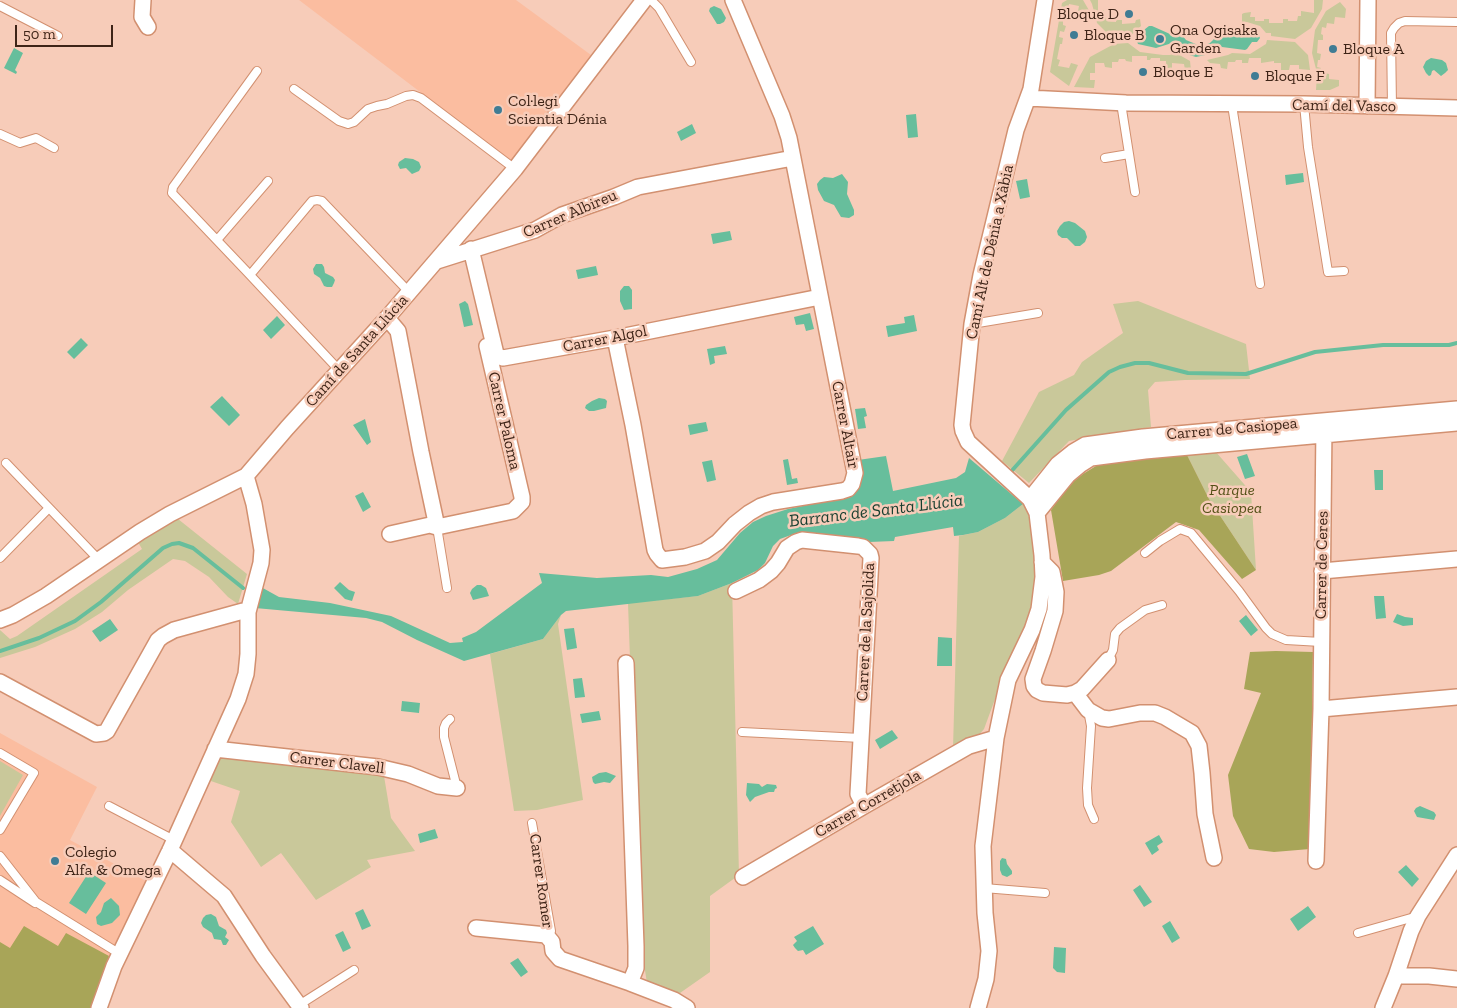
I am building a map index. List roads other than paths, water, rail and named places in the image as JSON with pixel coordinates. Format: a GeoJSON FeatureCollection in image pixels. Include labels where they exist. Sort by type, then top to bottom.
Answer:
{"type":"FeatureCollection","features":[{"type":"Feature","properties":{"kind":"street"},"geometry":{"type":"LineString","coordinates":[[143,0],[142,17],[148,27]]}},
{"type":"Feature","properties":{"kind":"street","name":"Camí de Santa Llúcia"},"geometry":{"type":"LineString","coordinates":[[0,620],[13,615],[46,596],[140,532],[170,514],[246,476],[437,261],[515,169],[644,0]]}},
{"type":"Feature","properties":{"kind":"street","name":"Carrer Altair"},"geometry":{"type":"LineString","coordinates":[[615,338],[633,425],[655,550],[662,560],[699,554],[711,548],[735,524],[761,506],[773,502],[842,491],[848,489],[852,484],[855,473],[794,158],[782,116],[733,0]]}},
{"type":"Feature","properties":{"kind":"street","name":"Camí Alt de Dénia a Xàbia"},"geometry":{"type":"LineString","coordinates":[[978,1008],[986,979],[989,951],[982,846],[996,738],[1008,680],[1032,630],[1039,609],[1042,591],[1042,562],[1037,513],[1027,495],[968,442],[963,431],[972,324],[981,275],[1016,130],[1031,89],[1045,0]]}},
{"type":"Feature","properties":{"kind":"street"},"geometry":{"type":"LineString","coordinates":[[1366,106],[1368,0]]}},
{"type":"Feature","properties":{"kind":"street","name":"Camí del Vasco"},"geometry":{"type":"LineString","coordinates":[[1028,98],[1121,103],[1304,104],[1457,108]]}},
{"type":"Feature","properties":{"kind":"street","name":"Carrer Albireu"},"geometry":{"type":"LineString","coordinates":[[437,261],[536,230],[562,215],[638,187],[794,158]]}},
{"type":"Feature","properties":{"kind":"street","name":"Carrer Algol"},"geometry":{"type":"LineString","coordinates":[[468,250],[496,354],[503,358],[615,338],[820,297]]}},
{"type":"Feature","properties":{"kind":"street","name":"Carrer Paloma"},"geometry":{"type":"LineString","coordinates":[[390,534],[430,525],[437,527],[513,511],[522,502],[468,250]]}},
{"type":"Feature","properties":{"kind":"street"},"geometry":{"type":"LineString","coordinates":[[387,318],[398,332],[437,527]]}},
{"type":"Feature","properties":{"kind":"street","name":"Carrer de Casiopea"},"geometry":{"type":"LineString","coordinates":[[1037,513],[1068,475],[1091,458],[1457,409]]}},
{"type":"Feature","properties":{"kind":"street","name":"Carrer de Casiopea"},"geometry":{"type":"LineString","coordinates":[[1027,495],[1058,464],[1085,445],[1143,437],[1457,423]]}},
{"type":"Feature","properties":{"kind":"street","name":"Carrer de Ceres"},"geometry":{"type":"LineString","coordinates":[[1316,861],[1321,709],[1324,428]]}},
{"type":"Feature","properties":{"kind":"street"},"geometry":{"type":"LineString","coordinates":[[99,1008],[114,966],[216,749],[238,699],[246,674],[248,612],[261,564],[262,550],[254,504],[246,476]]}},
{"type":"Feature","properties":{"kind":"street","name":"Carrer de la Sajolida"},"geometry":{"type":"LineString","coordinates":[[736,591],[759,580],[771,571],[787,548],[802,540],[858,546],[867,550],[871,558],[858,794],[864,806]]}},
{"type":"Feature","properties":{"kind":"street"},"geometry":{"type":"LineString","coordinates":[[1322,571],[1457,559]]}},
{"type":"Feature","properties":{"kind":"street"},"geometry":{"type":"LineString","coordinates":[[1042,562],[1052,572],[1056,592],[1055,611],[1033,679],[1034,686],[1043,693],[1068,695],[1075,693],[1082,689],[1108,660]]}},
{"type":"Feature","properties":{"kind":"street"},"geometry":{"type":"LineString","coordinates":[[0,682],[96,734],[104,734],[158,640],[174,630],[243,611],[248,612]]}},
{"type":"Feature","properties":{"kind":"street"},"geometry":{"type":"LineString","coordinates":[[626,663],[636,946],[636,968],[630,983]]}},
{"type":"Feature","properties":{"kind":"street"},"geometry":{"type":"LineString","coordinates":[[1075,693],[1088,710],[1096,715],[1109,718],[1140,713],[1155,713],[1192,733],[1199,746],[1205,814],[1214,858]]}},
{"type":"Feature","properties":{"kind":"street"},"geometry":{"type":"LineString","coordinates":[[1321,709],[1457,697]]}},
{"type":"Feature","properties":{"kind":"street","name":"Carrer Corretjola"},"geometry":{"type":"LineString","coordinates":[[743,877],[969,746],[996,738]]}},
{"type":"Feature","properties":{"kind":"street","name":"Carrer Clavell"},"geometry":{"type":"LineString","coordinates":[[216,749],[378,767],[408,774],[438,786],[457,788]]}},
{"type":"Feature","properties":{"kind":"street"},"geometry":{"type":"LineString","coordinates":[[172,845],[224,896],[263,956],[300,1007]]}},
{"type":"Feature","properties":{"kind":"street"},"geometry":{"type":"LineString","coordinates":[[1382,1008],[1418,916],[1451,876],[1457,855]]}},
{"type":"Feature","properties":{"kind":"street","name":"Carrer Romer"},"geometry":{"type":"LineString","coordinates":[[476,928],[546,935],[552,942],[552,951],[560,959],[630,983],[674,1000],[687,1008]]}},
{"type":"Feature","properties":{"kind":"street"},"geometry":{"type":"LineString","coordinates":[[1396,976],[1429,976],[1457,979]]}},
{"type":"Feature","properties":{"kind":"lane"},"geometry":{"type":"LineString","coordinates":[[651,0],[659,8],[691,62]]}},
{"type":"Feature","properties":{"kind":"lane"},"geometry":{"type":"LineString","coordinates":[[0,6],[58,36]]}},
{"type":"Feature","properties":{"kind":"lane"},"geometry":{"type":"LineString","coordinates":[[1392,107],[1391,33],[1394,28],[1399,23],[1405,21],[1457,22]]}},
{"type":"Feature","properties":{"kind":"lane"},"geometry":{"type":"LineString","coordinates":[[257,70],[172,190],[172,193],[340,370]]}},
{"type":"Feature","properties":{"kind":"lane"},"geometry":{"type":"LineString","coordinates":[[294,88],[339,121],[348,124],[354,122],[368,110],[413,95],[421,98],[515,169]]}},
{"type":"Feature","properties":{"kind":"lane"},"geometry":{"type":"LineString","coordinates":[[1121,103],[1135,192]]}},
{"type":"Feature","properties":{"kind":"lane"},"geometry":{"type":"LineString","coordinates":[[1304,104],[1308,146],[1328,272],[1344,271]]}},
{"type":"Feature","properties":{"kind":"lane"},"geometry":{"type":"LineString","coordinates":[[1232,105],[1260,284]]}},
{"type":"Feature","properties":{"kind":"lane"},"geometry":{"type":"LineString","coordinates":[[0,134],[20,142],[36,138],[54,148]]}},
{"type":"Feature","properties":{"kind":"lane"},"geometry":{"type":"LineString","coordinates":[[1106,158],[1129,154]]}},
{"type":"Feature","properties":{"kind":"lane"},"geometry":{"type":"LineString","coordinates":[[216,240],[268,181]]}},
{"type":"Feature","properties":{"kind":"lane"},"geometry":{"type":"LineString","coordinates":[[250,276],[312,201],[317,200],[322,201],[409,292]]}},
{"type":"Feature","properties":{"kind":"lane"},"geometry":{"type":"LineString","coordinates":[[972,324],[1038,313]]}},
{"type":"Feature","properties":{"kind":"lane"},"geometry":{"type":"LineString","coordinates":[[6,463],[99,560]]}},
{"type":"Feature","properties":{"kind":"lane"},"geometry":{"type":"LineString","coordinates":[[0,558],[49,508]]}},
{"type":"Feature","properties":{"kind":"lane"},"geometry":{"type":"LineString","coordinates":[[437,527],[447,588]]}},
{"type":"Feature","properties":{"kind":"lane"},"geometry":{"type":"LineString","coordinates":[[1145,553],[1160,541],[1180,530],[1191,533],[1272,634],[1286,640],[1321,642]]}},
{"type":"Feature","properties":{"kind":"lane"},"geometry":{"type":"LineString","coordinates":[[1108,660],[1113,650],[1115,634],[1120,628],[1145,610],[1162,605]]}},
{"type":"Feature","properties":{"kind":"lane"},"geometry":{"type":"LineString","coordinates":[[1088,710],[1092,726],[1087,788],[1088,805],[1094,819]]}},
{"type":"Feature","properties":{"kind":"lane"},"geometry":{"type":"LineString","coordinates":[[450,719],[444,728],[444,737],[457,788]]}},
{"type":"Feature","properties":{"kind":"lane"},"geometry":{"type":"LineString","coordinates":[[742,732],[861,738]]}},
{"type":"Feature","properties":{"kind":"lane"},"geometry":{"type":"LineString","coordinates":[[0,753],[34,773],[0,830]]}},
{"type":"Feature","properties":{"kind":"lane"},"geometry":{"type":"LineString","coordinates":[[109,806],[172,845]]}},
{"type":"Feature","properties":{"kind":"lane","name":"Carrer Romer"},"geometry":{"type":"LineString","coordinates":[[532,823],[551,930],[550,939]]}},
{"type":"Feature","properties":{"kind":"lane"},"geometry":{"type":"LineString","coordinates":[[0,856],[36,902],[120,954]]}},
{"type":"Feature","properties":{"kind":"lane"},"geometry":{"type":"LineString","coordinates":[[0,880],[120,954]]}},
{"type":"Feature","properties":{"kind":"lane"},"geometry":{"type":"LineString","coordinates":[[984,888],[1045,893]]}},
{"type":"Feature","properties":{"kind":"lane"},"geometry":{"type":"LineString","coordinates":[[1358,933],[1418,916]]}},
{"type":"Feature","properties":{"kind":"lane"},"geometry":{"type":"LineString","coordinates":[[300,1007],[354,970]]}},
{"type":"Feature","properties":{"kind":"water"},"geometry":{"type":"Polygon","coordinates":[[[714,6],[721,9],[726,18],[720,24],[717,24],[709,11],[714,6]]]}},
{"type":"Feature","properties":{"kind":"water"},"geometry":{"type":"Polygon","coordinates":[[[1149,26],[1170,34],[1181,31],[1186,40],[1198,45],[1210,43],[1220,30],[1223,36],[1226,36],[1240,30],[1250,29],[1258,34],[1260,38],[1257,42],[1252,42],[1245,50],[1222,47],[1210,54],[1196,57],[1179,50],[1179,46],[1172,43],[1156,48],[1138,44],[1136,39],[1149,26]]]}},
{"type":"Feature","properties":{"kind":"water"},"geometry":{"type":"Polygon","coordinates":[[[14,48],[23,53],[15,70],[16,74],[4,68],[14,48]]]}},
{"type":"Feature","properties":{"kind":"water"},"geometry":{"type":"Polygon","coordinates":[[[1431,58],[1442,60],[1446,63],[1448,70],[1441,76],[1434,70],[1429,76],[1423,67],[1426,61],[1431,58]]]}},
{"type":"Feature","properties":{"kind":"water"},"geometry":{"type":"Polygon","coordinates":[[[916,114],[918,137],[908,138],[906,115],[916,114]]]}},
{"type":"Feature","properties":{"kind":"water"},"geometry":{"type":"Polygon","coordinates":[[[692,124],[696,133],[681,141],[677,132],[692,124]]]}},
{"type":"Feature","properties":{"kind":"water"},"geometry":{"type":"Polygon","coordinates":[[[405,158],[419,162],[421,167],[419,171],[412,174],[406,168],[400,169],[399,162],[405,158]]]}},
{"type":"Feature","properties":{"kind":"water"},"geometry":{"type":"Polygon","coordinates":[[[1303,173],[1304,182],[1286,185],[1285,175],[1303,173]]]}},
{"type":"Feature","properties":{"kind":"water"},"geometry":{"type":"Polygon","coordinates":[[[842,174],[848,182],[847,194],[854,210],[854,215],[849,218],[841,217],[834,205],[824,201],[817,184],[824,177],[833,178],[842,174]]]}},
{"type":"Feature","properties":{"kind":"water"},"geometry":{"type":"Polygon","coordinates":[[[1027,179],[1030,197],[1020,199],[1016,181],[1027,179]]]}},
{"type":"Feature","properties":{"kind":"water"},"geometry":{"type":"Polygon","coordinates":[[[1069,221],[1085,231],[1087,237],[1080,246],[1075,246],[1067,238],[1062,238],[1058,235],[1057,231],[1060,226],[1064,222],[1069,221]]]}},
{"type":"Feature","properties":{"kind":"water"},"geometry":{"type":"Polygon","coordinates":[[[730,231],[732,240],[713,244],[711,234],[730,231]]]}},
{"type":"Feature","properties":{"kind":"water"},"geometry":{"type":"Polygon","coordinates":[[[316,264],[322,264],[325,273],[333,277],[335,280],[332,287],[324,286],[320,278],[314,274],[313,269],[316,264]]]}},
{"type":"Feature","properties":{"kind":"water"},"geometry":{"type":"Polygon","coordinates":[[[596,266],[598,275],[578,279],[576,270],[596,266]]]}},
{"type":"Feature","properties":{"kind":"water"},"geometry":{"type":"Polygon","coordinates":[[[624,286],[629,286],[632,290],[632,309],[624,310],[620,301],[620,291],[624,286]]]}},
{"type":"Feature","properties":{"kind":"water"},"geometry":{"type":"Polygon","coordinates":[[[465,301],[468,304],[473,325],[464,327],[459,304],[465,301]]]}},
{"type":"Feature","properties":{"kind":"water"},"geometry":{"type":"Polygon","coordinates":[[[810,313],[814,329],[806,331],[804,324],[796,325],[794,317],[810,313]]]}},
{"type":"Feature","properties":{"kind":"water"},"geometry":{"type":"Polygon","coordinates":[[[914,315],[917,331],[888,337],[886,326],[905,323],[904,317],[914,315]]]}},
{"type":"Feature","properties":{"kind":"water"},"geometry":{"type":"Polygon","coordinates":[[[277,316],[285,325],[271,339],[263,330],[277,316]]]}},
{"type":"Feature","properties":{"kind":"water"},"geometry":{"type":"Polygon","coordinates":[[[81,338],[88,345],[74,359],[67,352],[81,338]]]}},
{"type":"Feature","properties":{"kind":"water"},"geometry":{"type":"Polygon","coordinates":[[[725,346],[727,354],[714,356],[715,363],[710,365],[707,349],[725,346]]]}},
{"type":"Feature","properties":{"kind":"water"},"geometry":{"type":"Polygon","coordinates":[[[222,396],[240,415],[229,426],[210,407],[222,396]]]}},
{"type":"Feature","properties":{"kind":"water"},"geometry":{"type":"Polygon","coordinates":[[[599,398],[607,401],[606,408],[589,411],[585,408],[586,405],[599,398]]]}},
{"type":"Feature","properties":{"kind":"water"},"geometry":{"type":"Polygon","coordinates":[[[865,408],[867,416],[864,417],[866,428],[858,429],[855,409],[865,408]]]}},
{"type":"Feature","properties":{"kind":"water"},"geometry":{"type":"Polygon","coordinates":[[[365,419],[371,442],[367,445],[353,425],[365,419]]]}},
{"type":"Feature","properties":{"kind":"water"},"geometry":{"type":"Polygon","coordinates":[[[706,422],[708,431],[690,435],[688,425],[706,422]]]}},
{"type":"Feature","properties":{"kind":"water"},"geometry":{"type":"Polygon","coordinates":[[[1247,454],[1255,476],[1245,479],[1237,457],[1247,454]]]}},
{"type":"Feature","properties":{"kind":"water"},"geometry":{"type":"Polygon","coordinates":[[[886,456],[893,491],[956,478],[965,472],[969,458],[1023,504],[1005,518],[978,532],[963,535],[954,536],[953,527],[895,537],[894,541],[869,542],[810,535],[791,535],[780,539],[773,546],[765,563],[758,570],[732,583],[698,596],[566,611],[543,639],[464,661],[382,622],[366,618],[255,608],[261,587],[279,597],[330,603],[391,616],[450,643],[463,642],[462,638],[476,632],[542,583],[539,573],[597,578],[651,575],[668,577],[697,569],[717,560],[740,533],[753,522],[788,509],[846,497],[855,492],[859,486],[860,472],[858,460],[886,456]]]}},
{"type":"Feature","properties":{"kind":"water"},"geometry":{"type":"Polygon","coordinates":[[[788,459],[792,479],[797,478],[798,483],[787,485],[783,460],[788,459]]]}},
{"type":"Feature","properties":{"kind":"water"},"geometry":{"type":"Polygon","coordinates":[[[712,460],[716,480],[707,482],[702,462],[712,460]]]}},
{"type":"Feature","properties":{"kind":"water"},"geometry":{"type":"Polygon","coordinates":[[[1374,470],[1383,470],[1383,490],[1375,490],[1374,470]]]}},
{"type":"Feature","properties":{"kind":"water"},"geometry":{"type":"Polygon","coordinates":[[[363,492],[371,507],[363,512],[355,496],[363,492]]]}},
{"type":"Feature","properties":{"kind":"water"},"geometry":{"type":"Polygon","coordinates":[[[340,582],[349,590],[355,592],[352,601],[345,599],[334,588],[340,582]]]}},
{"type":"Feature","properties":{"kind":"water"},"geometry":{"type":"Polygon","coordinates":[[[477,585],[486,588],[489,596],[473,600],[470,593],[477,585]]]}},
{"type":"Feature","properties":{"kind":"water"},"geometry":{"type":"Polygon","coordinates":[[[1374,596],[1384,596],[1386,618],[1376,619],[1374,596]]]}},
{"type":"Feature","properties":{"kind":"water"},"geometry":{"type":"Polygon","coordinates":[[[1397,614],[1413,618],[1413,625],[1403,626],[1393,622],[1397,614]]]}},
{"type":"Feature","properties":{"kind":"water"},"geometry":{"type":"Polygon","coordinates":[[[1246,615],[1258,630],[1251,636],[1239,621],[1246,615]]]}},
{"type":"Feature","properties":{"kind":"water"},"geometry":{"type":"Polygon","coordinates":[[[110,619],[118,630],[100,642],[92,631],[110,619]]]}},
{"type":"Feature","properties":{"kind":"water"},"geometry":{"type":"Polygon","coordinates":[[[574,628],[577,648],[567,650],[564,629],[574,628]]]}},
{"type":"Feature","properties":{"kind":"water"},"geometry":{"type":"Polygon","coordinates":[[[938,637],[952,638],[952,666],[937,666],[938,637]]]}},
{"type":"Feature","properties":{"kind":"water"},"geometry":{"type":"Polygon","coordinates":[[[582,678],[585,697],[575,698],[573,679],[582,678]]]}},
{"type":"Feature","properties":{"kind":"water"},"geometry":{"type":"Polygon","coordinates":[[[402,701],[420,703],[419,713],[401,711],[402,701]]]}},
{"type":"Feature","properties":{"kind":"water"},"geometry":{"type":"Polygon","coordinates":[[[599,711],[601,720],[582,723],[580,714],[599,711]]]}},
{"type":"Feature","properties":{"kind":"water"},"geometry":{"type":"Polygon","coordinates":[[[892,730],[898,738],[880,749],[875,740],[892,730]]]}},
{"type":"Feature","properties":{"kind":"water"},"geometry":{"type":"Polygon","coordinates":[[[606,772],[616,776],[610,783],[595,784],[593,782],[592,777],[606,772]]]}},
{"type":"Feature","properties":{"kind":"water"},"geometry":{"type":"Polygon","coordinates":[[[747,783],[759,784],[762,787],[767,784],[776,785],[777,788],[774,792],[755,797],[750,802],[746,795],[747,783]]]}},
{"type":"Feature","properties":{"kind":"water"},"geometry":{"type":"Polygon","coordinates":[[[1420,806],[1434,812],[1436,815],[1434,820],[1417,817],[1414,811],[1420,806]]]}},
{"type":"Feature","properties":{"kind":"water"},"geometry":{"type":"Polygon","coordinates":[[[435,829],[438,838],[420,843],[418,834],[435,829]]]}},
{"type":"Feature","properties":{"kind":"water"},"geometry":{"type":"Polygon","coordinates":[[[1159,835],[1163,842],[1157,846],[1159,850],[1152,855],[1145,843],[1159,835]]]}},
{"type":"Feature","properties":{"kind":"water"},"geometry":{"type":"Polygon","coordinates":[[[1002,858],[1006,859],[1012,871],[1012,874],[1007,877],[1002,875],[1000,870],[1002,858]]]}},
{"type":"Feature","properties":{"kind":"water"},"geometry":{"type":"Polygon","coordinates":[[[1406,865],[1419,879],[1412,887],[1398,872],[1406,865]]]}},
{"type":"Feature","properties":{"kind":"water"},"geometry":{"type":"Polygon","coordinates":[[[89,872],[106,883],[86,914],[69,903],[89,872]]]}},
{"type":"Feature","properties":{"kind":"water"},"geometry":{"type":"Polygon","coordinates":[[[1140,885],[1152,902],[1144,907],[1133,890],[1140,885]]]}},
{"type":"Feature","properties":{"kind":"water"},"geometry":{"type":"Polygon","coordinates":[[[111,898],[119,906],[120,915],[112,923],[101,926],[97,924],[96,917],[101,912],[104,903],[111,898]]]}},
{"type":"Feature","properties":{"kind":"water"},"geometry":{"type":"Polygon","coordinates":[[[1308,906],[1316,917],[1298,931],[1290,919],[1308,906]]]}},
{"type":"Feature","properties":{"kind":"water"},"geometry":{"type":"Polygon","coordinates":[[[363,909],[371,926],[362,930],[355,913],[363,909]]]}},
{"type":"Feature","properties":{"kind":"water"},"geometry":{"type":"Polygon","coordinates":[[[211,914],[216,917],[219,926],[226,930],[225,937],[229,940],[226,945],[223,945],[221,940],[214,939],[212,933],[203,927],[201,923],[206,915],[211,914]]]}},
{"type":"Feature","properties":{"kind":"water"},"geometry":{"type":"Polygon","coordinates":[[[1170,921],[1180,938],[1172,943],[1162,926],[1170,921]]]}},
{"type":"Feature","properties":{"kind":"water"},"geometry":{"type":"Polygon","coordinates":[[[813,926],[824,944],[806,955],[803,950],[798,951],[793,945],[797,941],[794,937],[813,926]]]}},
{"type":"Feature","properties":{"kind":"water"},"geometry":{"type":"Polygon","coordinates":[[[343,931],[351,948],[343,952],[335,935],[343,931]]]}},
{"type":"Feature","properties":{"kind":"water"},"geometry":{"type":"Polygon","coordinates":[[[1054,947],[1066,948],[1065,973],[1057,972],[1053,968],[1054,947]]]}},
{"type":"Feature","properties":{"kind":"water"},"geometry":{"type":"Polygon","coordinates":[[[518,958],[528,972],[521,977],[510,963],[518,958]]]}},
{"type":"Feature","properties":{"kind":"waterway","name":"Barranc de Santa Llúcia"},"geometry":{"type":"LineString","coordinates":[[1008,475],[1066,410],[1109,372],[1120,367],[1135,363],[1149,363],[1188,373],[1246,374],[1315,352],[1383,345],[1449,345],[1457,343]]}},
{"type":"Feature","properties":{"kind":"waterway","name":"Barranc de Santa Llúcia"},"geometry":{"type":"LineString","coordinates":[[0,651],[39,638],[75,621],[101,602],[163,548],[172,544],[179,543],[193,548],[243,588]]}},
{"type":"Feature","properties":{"kind":"place","name":"Bloque D"},"geometry":{"type":"Point","coordinates":[1129,14]}},
{"type":"Feature","properties":{"kind":"place","name":"Bloque B"},"geometry":{"type":"Point","coordinates":[1074,35]}},
{"type":"Feature","properties":{"kind":"place","name":"Ona Ogisaka Garden"},"geometry":{"type":"Point","coordinates":[1160,39]}},
{"type":"Feature","properties":{"kind":"place","name":"Bloque A"},"geometry":{"type":"Point","coordinates":[1333,49]}},
{"type":"Feature","properties":{"kind":"place","name":"Bloque E"},"geometry":{"type":"Point","coordinates":[1143,72]}},
{"type":"Feature","properties":{"kind":"place","name":"Bloque F"},"geometry":{"type":"Point","coordinates":[1255,76]}},
{"type":"Feature","properties":{"kind":"place","name":"Col·legi Scientia Dénia"},"geometry":{"type":"Point","coordinates":[498,110]}},
{"type":"Feature","properties":{"kind":"place","name":"Colegio Alfa & Omega"},"geometry":{"type":"Point","coordinates":[55,861]}},
{"type":"Feature","properties":{"kind":"park label","name":"Parque Casiopea"},"geometry":{"type":"Point","coordinates":[1232,499]}}]}
